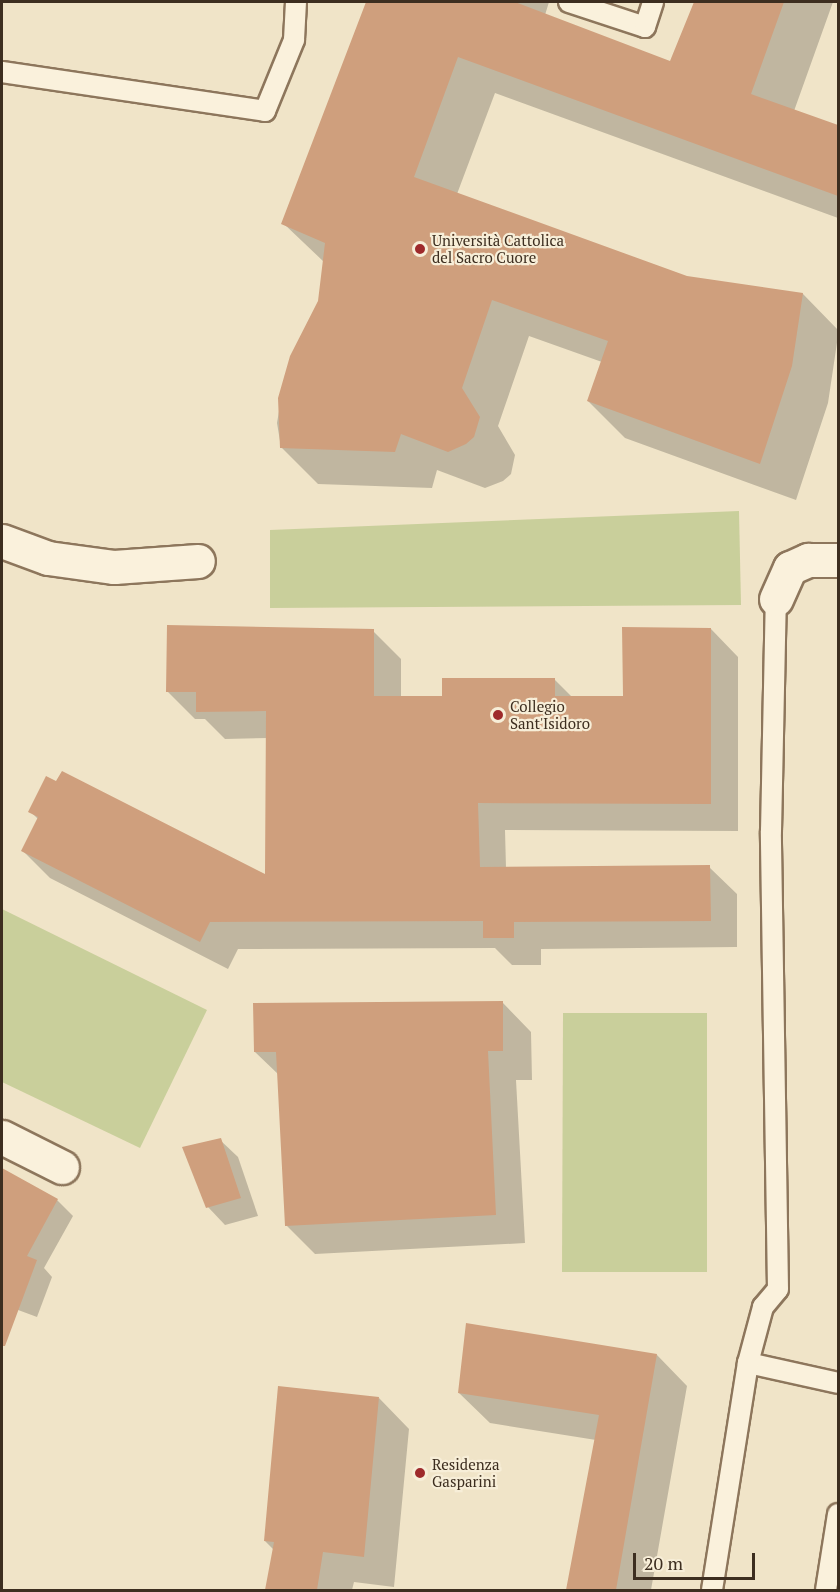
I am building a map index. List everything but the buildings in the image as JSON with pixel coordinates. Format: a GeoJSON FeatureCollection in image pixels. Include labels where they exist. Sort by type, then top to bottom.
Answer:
{"type":"FeatureCollection","features":[{"type":"Feature","properties":{"kind":"street"},"geometry":{"type":"LineString","coordinates":[[2,541],[48,558],[114,567],[198,561]]}},
{"type":"Feature","properties":{"kind":"street"},"geometry":{"type":"LineString","coordinates":[[776,599],[790,568],[808,560],[838,560]]}},
{"type":"Feature","properties":{"kind":"street"},"geometry":{"type":"LineString","coordinates":[[2,1137],[62,1167]]}},
{"type":"Feature","properties":{"kind":"lane"},"geometry":{"type":"LineString","coordinates":[[2,72],[265,111],[294,40],[296,2]]}},
{"type":"Feature","properties":{"kind":"lane"},"geometry":{"type":"LineString","coordinates":[[569,2],[645,27],[653,2]]}},
{"type":"Feature","properties":{"kind":"lane"},"geometry":{"type":"LineString","coordinates":[[712,1590],[748,1363],[763,1307],[778,1289],[771,831],[776,599]]}},
{"type":"Feature","properties":{"kind":"lane"},"geometry":{"type":"LineString","coordinates":[[748,1363],[838,1383]]}},
{"type":"Feature","properties":{"kind":"lane"},"geometry":{"type":"LineString","coordinates":[[826,1590],[838,1514]]}},
{"type":"Feature","properties":{"kind":"green space"},"geometry":{"type":"Polygon","coordinates":[[[739,511],[741,605],[270,608],[270,530],[739,511]]]}},
{"type":"Feature","properties":{"kind":"green space"},"geometry":{"type":"Polygon","coordinates":[[[2,909],[207,1010],[140,1148],[2,1082],[2,909]]]}},
{"type":"Feature","properties":{"kind":"green space"},"geometry":{"type":"Polygon","coordinates":[[[563,1013],[707,1013],[707,1272],[562,1272],[563,1013]]]}},
{"type":"Feature","properties":{"kind":"place","name":"Università Cattolica del Sacro Cuore"},"geometry":{"type":"Point","coordinates":[420,249]}},
{"type":"Feature","properties":{"kind":"place","name":"Collegio Sant'Isidoro"},"geometry":{"type":"Point","coordinates":[498,715]}},
{"type":"Feature","properties":{"kind":"place","name":"Residenza Gasparini"},"geometry":{"type":"Point","coordinates":[420,1473]}}]}
